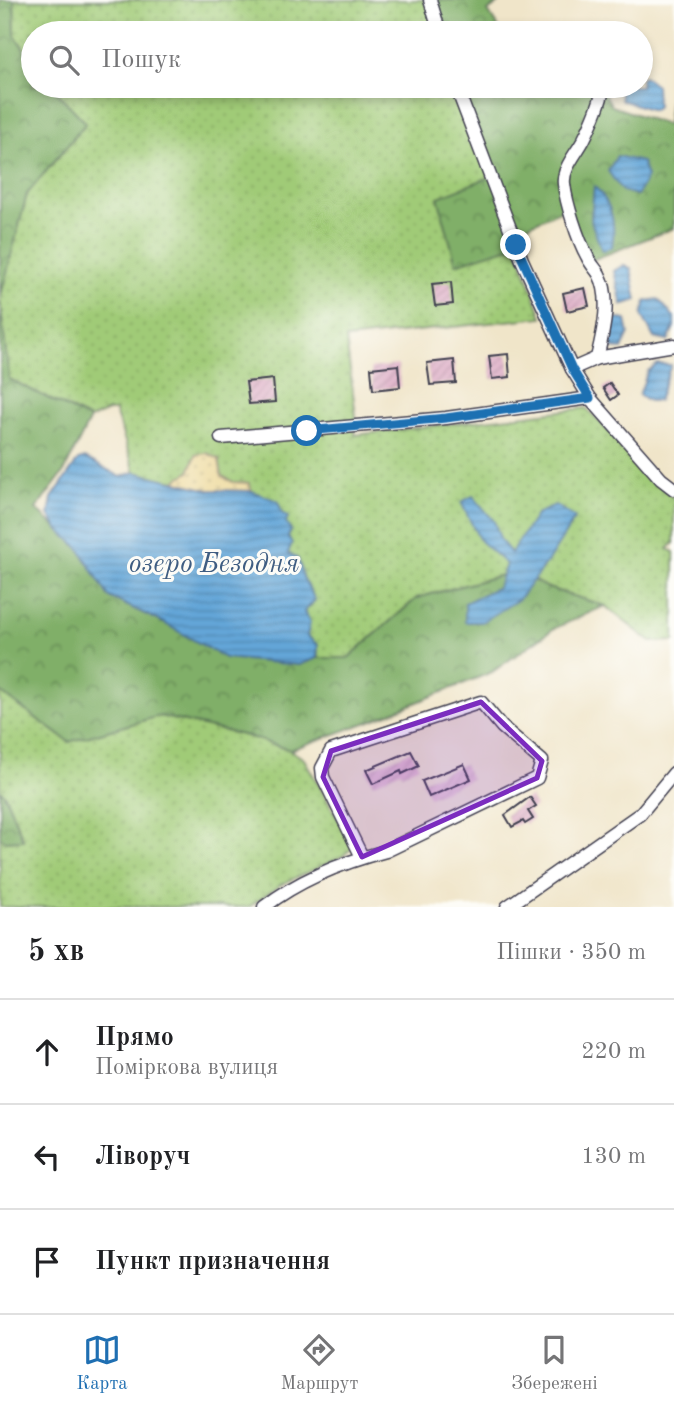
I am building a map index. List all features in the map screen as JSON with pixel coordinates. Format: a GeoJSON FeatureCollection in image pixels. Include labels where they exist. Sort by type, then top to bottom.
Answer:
{"type":"FeatureCollection","features":[{"type":"Feature","properties":{"kind":"street"},"geometry":{"type":"LineString","coordinates":[[430,0],[436,21]]}},
{"type":"Feature","properties":{"kind":"street"},"geometry":{"type":"LineString","coordinates":[[461,98],[522,260],[572,369],[590,398],[661,479],[674,489]]}},
{"type":"Feature","properties":{"kind":"street"},"geometry":{"type":"LineString","coordinates":[[597,358],[606,313],[603,286],[579,240],[564,183],[566,170],[601,98]]}},
{"type":"Feature","properties":{"kind":"street"},"geometry":{"type":"LineString","coordinates":[[572,369],[597,358],[674,345]]}},
{"type":"Feature","properties":{"kind":"street"},"geometry":{"type":"LineString","coordinates":[[221,438],[446,418],[590,398]]}},
{"type":"Feature","properties":{"kind":"street"},"geometry":{"type":"LineString","coordinates":[[264,907],[284,892],[362,857],[386,850],[537,778],[542,761],[502,727],[481,702],[331,751],[323,768],[323,777],[362,857]]}},
{"type":"Feature","properties":{"kind":"street"},"geometry":{"type":"LineString","coordinates":[[507,907],[640,814],[674,773]]}},
{"type":"Feature","properties":{"kind":"highlighted area"},"geometry":{"type":"Polygon","coordinates":[[[481,702],[542,761],[537,778],[362,857],[323,777],[331,751],[481,702]]]}},
{"type":"Feature","properties":{"kind":"green space"},"geometry":{"type":"Polygon","coordinates":[[[0,0],[14,0],[15,35],[21,44],[21,98],[62,98],[86,123],[27,194],[0,299],[0,0]]]}},
{"type":"Feature","properties":{"kind":"green space"},"geometry":{"type":"Polygon","coordinates":[[[14,0],[430,0],[436,21],[21,21],[21,44],[15,35],[14,0]]]}},
{"type":"Feature","properties":{"kind":"green space"},"geometry":{"type":"Polygon","coordinates":[[[431,0],[503,0],[488,11],[494,21],[438,21],[431,0]]]}},
{"type":"Feature","properties":{"kind":"green space"},"geometry":{"type":"Polygon","coordinates":[[[674,89],[674,228],[592,260],[566,208],[522,228],[516,245],[456,264],[438,197],[490,177],[462,98],[607,98],[612,106],[667,125],[674,89]]]}},
{"type":"Feature","properties":{"kind":"green space"},"geometry":{"type":"Polygon","coordinates":[[[62,98],[460,98],[490,177],[456,263],[516,245],[542,317],[346,339],[356,416],[355,435],[586,408],[674,499],[674,543],[668,549],[674,552],[674,641],[651,642],[605,606],[548,588],[516,571],[417,598],[348,658],[317,658],[318,645],[307,636],[304,612],[315,600],[303,577],[298,559],[288,554],[286,523],[282,514],[252,491],[209,490],[135,472],[115,411],[108,411],[90,419],[9,379],[0,299],[27,194],[86,123],[62,98]]]}},
{"type":"Feature","properties":{"kind":"green space"},"geometry":{"type":"Polygon","coordinates":[[[0,301],[9,379],[90,419],[64,472],[36,509],[79,548],[109,597],[162,622],[299,665],[317,658],[348,658],[417,598],[516,571],[548,588],[605,606],[553,629],[492,672],[290,750],[247,736],[159,716],[69,742],[0,692],[0,301]]]}},
{"type":"Feature","properties":{"kind":"green space"},"geometry":{"type":"Polygon","coordinates":[[[0,692],[69,742],[159,716],[247,736],[290,750],[304,759],[354,847],[341,857],[280,885],[249,907],[0,907],[0,837],[6,841],[23,839],[5,795],[0,790],[0,692]]]}},
{"type":"Feature","properties":{"kind":"green space"},"geometry":{"type":"Polygon","coordinates":[[[0,790],[5,795],[23,840],[5,841],[0,837],[0,790]]]}},
{"type":"Feature","properties":{"kind":"sand"},"geometry":{"type":"Polygon","coordinates":[[[207,453],[219,459],[222,476],[233,482],[249,483],[252,491],[209,490],[174,481],[189,472],[196,455],[207,453]]]}},
{"type":"Feature","properties":{"kind":"water"},"geometry":{"type":"Polygon","coordinates":[[[653,83],[656,85],[657,106],[653,110],[621,100],[653,98],[653,83]]]}},
{"type":"Feature","properties":{"kind":"water"},"geometry":{"type":"Polygon","coordinates":[[[617,156],[642,162],[647,177],[637,195],[622,191],[608,171],[617,156]]]}},
{"type":"Feature","properties":{"kind":"water"},"geometry":{"type":"Polygon","coordinates":[[[594,186],[609,206],[613,222],[612,247],[602,251],[591,221],[594,186]]]}},
{"type":"Feature","properties":{"kind":"water"},"geometry":{"type":"Polygon","coordinates":[[[624,265],[631,269],[637,300],[622,305],[614,271],[624,265]]]}},
{"type":"Feature","properties":{"kind":"water"},"geometry":{"type":"Polygon","coordinates":[[[658,299],[674,317],[674,327],[668,341],[654,338],[642,315],[646,301],[658,299]]]}},
{"type":"Feature","properties":{"kind":"water"},"geometry":{"type":"Polygon","coordinates":[[[615,318],[626,320],[629,334],[622,349],[611,348],[612,324],[615,318]]]}},
{"type":"Feature","properties":{"kind":"water"},"geometry":{"type":"Polygon","coordinates":[[[658,364],[671,365],[658,401],[649,401],[639,395],[648,371],[658,364]]]}},
{"type":"Feature","properties":{"kind":"water","name":"озеро Безодня"},"geometry":{"type":"Polygon","coordinates":[[[85,458],[121,477],[135,472],[209,490],[252,491],[278,501],[282,513],[288,517],[286,523],[291,530],[288,537],[292,543],[288,553],[298,559],[303,577],[315,600],[304,612],[310,623],[307,636],[318,645],[317,658],[299,665],[225,658],[162,622],[109,597],[79,548],[57,528],[49,514],[52,498],[78,460],[85,458]]]}},
{"type":"Feature","properties":{"kind":"water"},"geometry":{"type":"Polygon","coordinates":[[[473,496],[494,521],[501,541],[511,553],[536,515],[555,505],[575,518],[550,558],[519,599],[482,622],[465,622],[465,603],[498,587],[506,564],[480,541],[461,502],[473,496]]]}},
{"type":"Feature","properties":{"kind":"building"},"geometry":{"type":"Polygon","coordinates":[[[451,282],[453,304],[435,306],[432,284],[451,282]]]}},
{"type":"Feature","properties":{"kind":"building"},"geometry":{"type":"Polygon","coordinates":[[[585,288],[589,306],[567,311],[563,293],[585,288]]]}},
{"type":"Feature","properties":{"kind":"building"},"geometry":{"type":"Polygon","coordinates":[[[508,354],[510,377],[492,379],[489,356],[508,354]]]}},
{"type":"Feature","properties":{"kind":"building"},"geometry":{"type":"Polygon","coordinates":[[[454,360],[456,383],[430,385],[427,363],[454,360]]]}},
{"type":"Feature","properties":{"kind":"building"},"geometry":{"type":"Polygon","coordinates":[[[398,365],[400,387],[373,390],[371,368],[398,365]]]}},
{"type":"Feature","properties":{"kind":"building"},"geometry":{"type":"Polygon","coordinates":[[[273,379],[275,402],[249,404],[246,382],[273,379]]]}},
{"type":"Feature","properties":{"kind":"building"},"geometry":{"type":"Polygon","coordinates":[[[610,383],[618,395],[611,400],[603,388],[610,383]]]}},
{"type":"Feature","properties":{"kind":"building"},"geometry":{"type":"Polygon","coordinates":[[[411,751],[419,766],[373,784],[366,770],[411,751]]]}},
{"type":"Feature","properties":{"kind":"building"},"geometry":{"type":"Polygon","coordinates":[[[464,764],[471,779],[429,797],[422,781],[464,764]]]}},
{"type":"Feature","properties":{"kind":"building"},"geometry":{"type":"Polygon","coordinates":[[[530,797],[536,806],[528,811],[533,819],[512,827],[505,815],[530,797]]]}},
{"type":"Feature","properties":{"kind":"route"},"geometry":{"type":"LineString","coordinates":[[307,431],[446,418],[590,398],[572,369],[516,245]]}}]}
